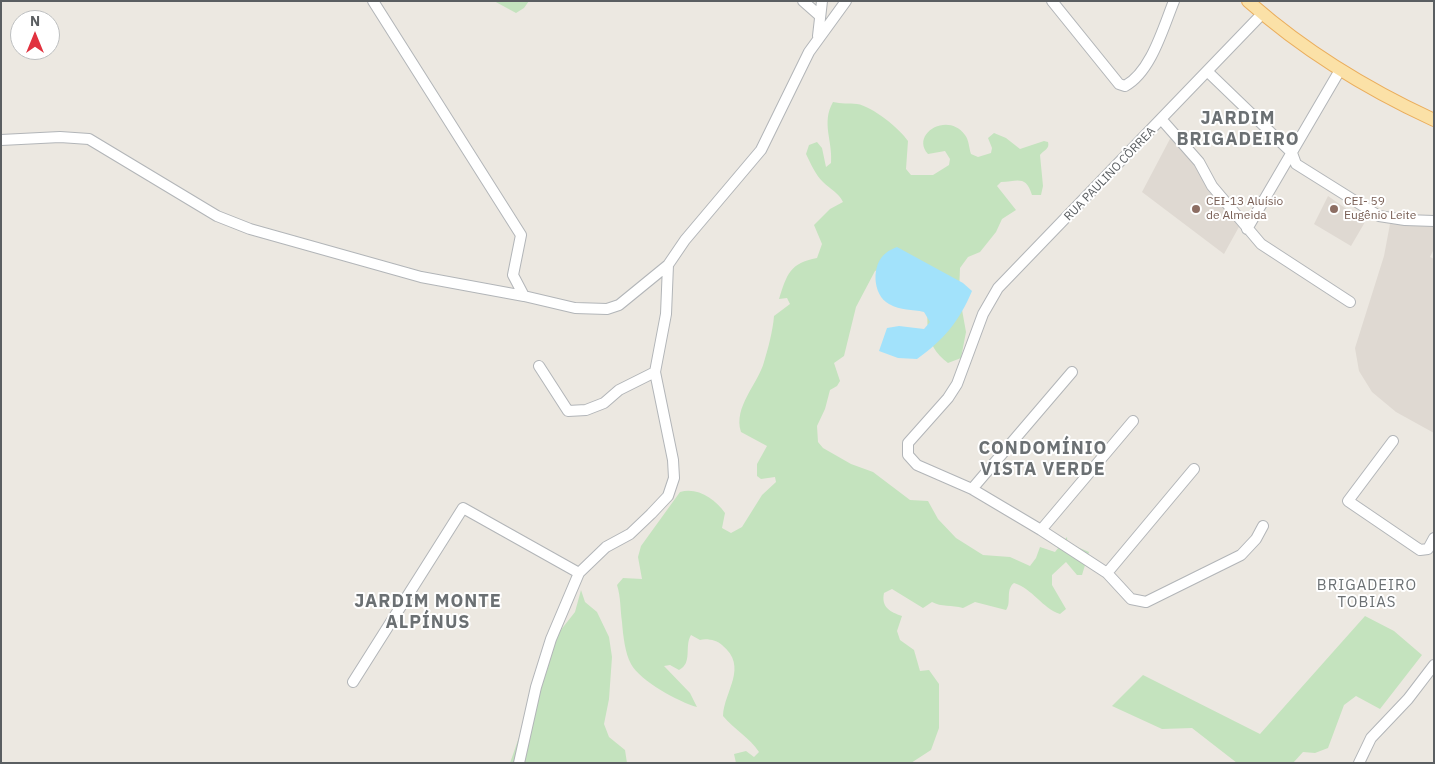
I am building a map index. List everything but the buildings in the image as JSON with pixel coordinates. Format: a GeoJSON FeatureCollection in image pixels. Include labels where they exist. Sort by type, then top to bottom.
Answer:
{"type":"FeatureCollection","features":[{"type":"Feature","properties":{"kind":"main road"},"geometry":{"type":"LineString","coordinates":[[1248,1],[1262,14],[1340,70],[1375,91],[1434,120]]}},
{"type":"Feature","properties":{"kind":"street"},"geometry":{"type":"LineString","coordinates":[[373,1],[521,235],[513,275],[524,296]]}},
{"type":"Feature","properties":{"kind":"street"},"geometry":{"type":"LineString","coordinates":[[803,1],[820,16]]}},
{"type":"Feature","properties":{"kind":"street"},"geometry":{"type":"LineString","coordinates":[[818,37],[822,1]]}},
{"type":"Feature","properties":{"kind":"street"},"geometry":{"type":"LineString","coordinates":[[1,140],[60,137],[89,139],[217,216],[250,229],[421,277],[524,296],[575,308],[607,309],[626,300],[668,265],[685,240],[761,150],[809,52],[818,37],[846,1]]}},
{"type":"Feature","properties":{"kind":"street"},"geometry":{"type":"LineString","coordinates":[[1052,1],[1119,84],[1124,86],[1130,83],[1151,58],[1174,1]]}},
{"type":"Feature","properties":{"kind":"street","name":"RUA PAULINO CÔRREA"},"geometry":{"type":"LineString","coordinates":[[972,489],[917,465],[908,455],[907,450],[908,443],[948,398],[957,384],[983,314],[998,288],[1162,120],[1262,14]]}},
{"type":"Feature","properties":{"kind":"street"},"geometry":{"type":"LineString","coordinates":[[1247,229],[1340,70]]}},
{"type":"Feature","properties":{"kind":"street"},"geometry":{"type":"LineString","coordinates":[[1208,72],[1292,153],[1296,164],[1379,216],[1405,220],[1434,221]]}},
{"type":"Feature","properties":{"kind":"street"},"geometry":{"type":"LineString","coordinates":[[1162,120],[1199,162],[1212,186],[1261,244],[1350,302]]}},
{"type":"Feature","properties":{"kind":"street"},"geometry":{"type":"LineString","coordinates":[[519,763],[536,687],[548,648],[579,572],[606,547],[630,534],[668,496],[674,478],[673,460],[655,372],[666,314],[668,265]]}},
{"type":"Feature","properties":{"kind":"street"},"geometry":{"type":"LineString","coordinates":[[540,366],[568,412],[604,403],[619,390],[655,372]]}},
{"type":"Feature","properties":{"kind":"street"},"geometry":{"type":"LineString","coordinates":[[1072,372],[972,489],[1041,530],[1107,573],[1131,599],[1146,602],[1241,555],[1256,540],[1263,526]]}},
{"type":"Feature","properties":{"kind":"street"},"geometry":{"type":"LineString","coordinates":[[1041,530],[1133,421]]}},
{"type":"Feature","properties":{"kind":"street"},"geometry":{"type":"LineString","coordinates":[[1393,441],[1348,501],[1424,551],[1428,549],[1434,538]]}},
{"type":"Feature","properties":{"kind":"street"},"geometry":{"type":"LineString","coordinates":[[1107,573],[1194,469]]}},
{"type":"Feature","properties":{"kind":"street"},"geometry":{"type":"LineString","coordinates":[[353,682],[463,508],[579,572]]}},
{"type":"Feature","properties":{"kind":"street"},"geometry":{"type":"LineString","coordinates":[[1359,763],[1371,738],[1408,700],[1434,665]]}},
{"type":"Feature","properties":{"kind":"shaded area","name":"CEI-13 Aluísio de Almeida"},"geometry":{"type":"Polygon","coordinates":[[[1172,135],[1240,225],[1224,254],[1142,192],[1172,135]]]}},
{"type":"Feature","properties":{"kind":"shaded area","name":"CEI- 59 Eugênio Leite"},"geometry":{"type":"Polygon","coordinates":[[[1328,196],[1365,222],[1351,246],[1314,224],[1328,196]]]}},
{"type":"Feature","properties":{"kind":"shaded area"},"geometry":{"type":"Polygon","coordinates":[[[1390,224],[1434,226],[1434,249],[1430,257],[1434,259],[1434,433],[1396,412],[1372,392],[1359,371],[1355,348],[1384,256],[1390,224]]]}},
{"type":"Feature","properties":{"kind":"green space"},"geometry":{"type":"Polygon","coordinates":[[[494,1],[529,1],[524,8],[516,13],[494,1]]]}},
{"type":"Feature","properties":{"kind":"green space"},"geometry":{"type":"Polygon","coordinates":[[[833,102],[863,106],[878,113],[899,130],[908,141],[906,169],[911,175],[933,175],[949,165],[950,159],[945,151],[928,154],[924,146],[924,139],[927,133],[941,125],[950,125],[958,128],[966,137],[971,154],[978,157],[991,153],[992,148],[988,138],[994,133],[1006,138],[1020,149],[1044,141],[1048,142],[1048,144],[1047,148],[1040,155],[1043,186],[1041,195],[1032,195],[1027,184],[1021,181],[1001,182],[997,186],[1016,210],[1002,219],[996,232],[980,252],[968,257],[960,268],[959,293],[966,332],[961,358],[948,363],[934,348],[930,340],[927,323],[928,293],[888,266],[875,271],[856,307],[844,356],[834,363],[840,381],[837,386],[830,390],[825,409],[817,426],[818,442],[823,448],[851,464],[873,472],[910,500],[928,501],[938,519],[956,538],[983,555],[1010,557],[1030,566],[1036,558],[1040,547],[1055,552],[1067,537],[1068,553],[1075,546],[1089,552],[1082,575],[1077,575],[1066,562],[1052,575],[1052,585],[1066,609],[1060,614],[1014,583],[1010,589],[1009,603],[1006,610],[975,602],[963,608],[939,605],[932,602],[923,608],[892,589],[884,593],[883,598],[887,608],[902,616],[897,631],[900,640],[914,650],[920,671],[929,670],[939,684],[939,728],[931,750],[911,763],[736,763],[734,754],[746,751],[754,757],[759,752],[723,716],[734,671],[734,662],[730,653],[717,642],[708,639],[700,640],[691,635],[686,663],[683,667],[679,670],[670,665],[664,666],[690,693],[697,707],[680,701],[651,684],[636,671],[629,660],[617,585],[623,578],[642,579],[638,557],[641,546],[680,492],[693,491],[700,493],[716,503],[725,513],[722,528],[731,533],[742,527],[762,495],[776,482],[775,477],[761,479],[757,476],[757,464],[767,446],[741,432],[740,414],[764,362],[774,316],[790,304],[787,298],[779,299],[787,276],[801,263],[817,258],[822,244],[814,225],[830,209],[843,202],[837,193],[820,179],[806,154],[809,145],[817,142],[822,148],[826,167],[831,163],[828,117],[833,102]]]}},
{"type":"Feature","properties":{"kind":"green space"},"geometry":{"type":"Polygon","coordinates":[[[581,590],[585,602],[597,612],[609,637],[612,657],[609,699],[604,724],[609,737],[625,750],[627,763],[510,763],[524,723],[541,655],[575,612],[581,590]]]}},
{"type":"Feature","properties":{"kind":"green space"},"geometry":{"type":"Polygon","coordinates":[[[1365,616],[1394,631],[1422,655],[1380,709],[1356,696],[1344,705],[1328,748],[1315,753],[1303,752],[1293,763],[1237,763],[1192,728],[1162,729],[1112,706],[1143,675],[1260,734],[1365,616]]]}},
{"type":"Feature","properties":{"kind":"water"},"geometry":{"type":"Polygon","coordinates":[[[897,247],[963,283],[972,291],[950,329],[935,345],[917,359],[898,358],[879,351],[887,328],[899,326],[924,329],[930,322],[924,312],[893,306],[883,300],[879,294],[876,279],[878,264],[886,253],[897,247]]]}},
{"type":"Feature","properties":{"kind":"place","name":"CEI-13 Aluísio de Almeida"},"geometry":{"type":"Point","coordinates":[1196,209]}},
{"type":"Feature","properties":{"kind":"place","name":"CEI- 59 Eugênio Leite"},"geometry":{"type":"Point","coordinates":[1334,209]}},
{"type":"Feature","properties":{"kind":"district","name":"JARDIM BRIGADEIRO"},"geometry":{"type":"Point","coordinates":[1238,129]}},
{"type":"Feature","properties":{"kind":"district","name":"CONDOMÍNIO VISTA VERDE"},"geometry":{"type":"Point","coordinates":[1043,459]}},
{"type":"Feature","properties":{"kind":"district","name":"BRIGADEIRO TOBIAS"},"geometry":{"type":"Point","coordinates":[1367,594]}},
{"type":"Feature","properties":{"kind":"district","name":"JARDIM MONTE ALPÍNUS"},"geometry":{"type":"Point","coordinates":[428,612]}}]}
